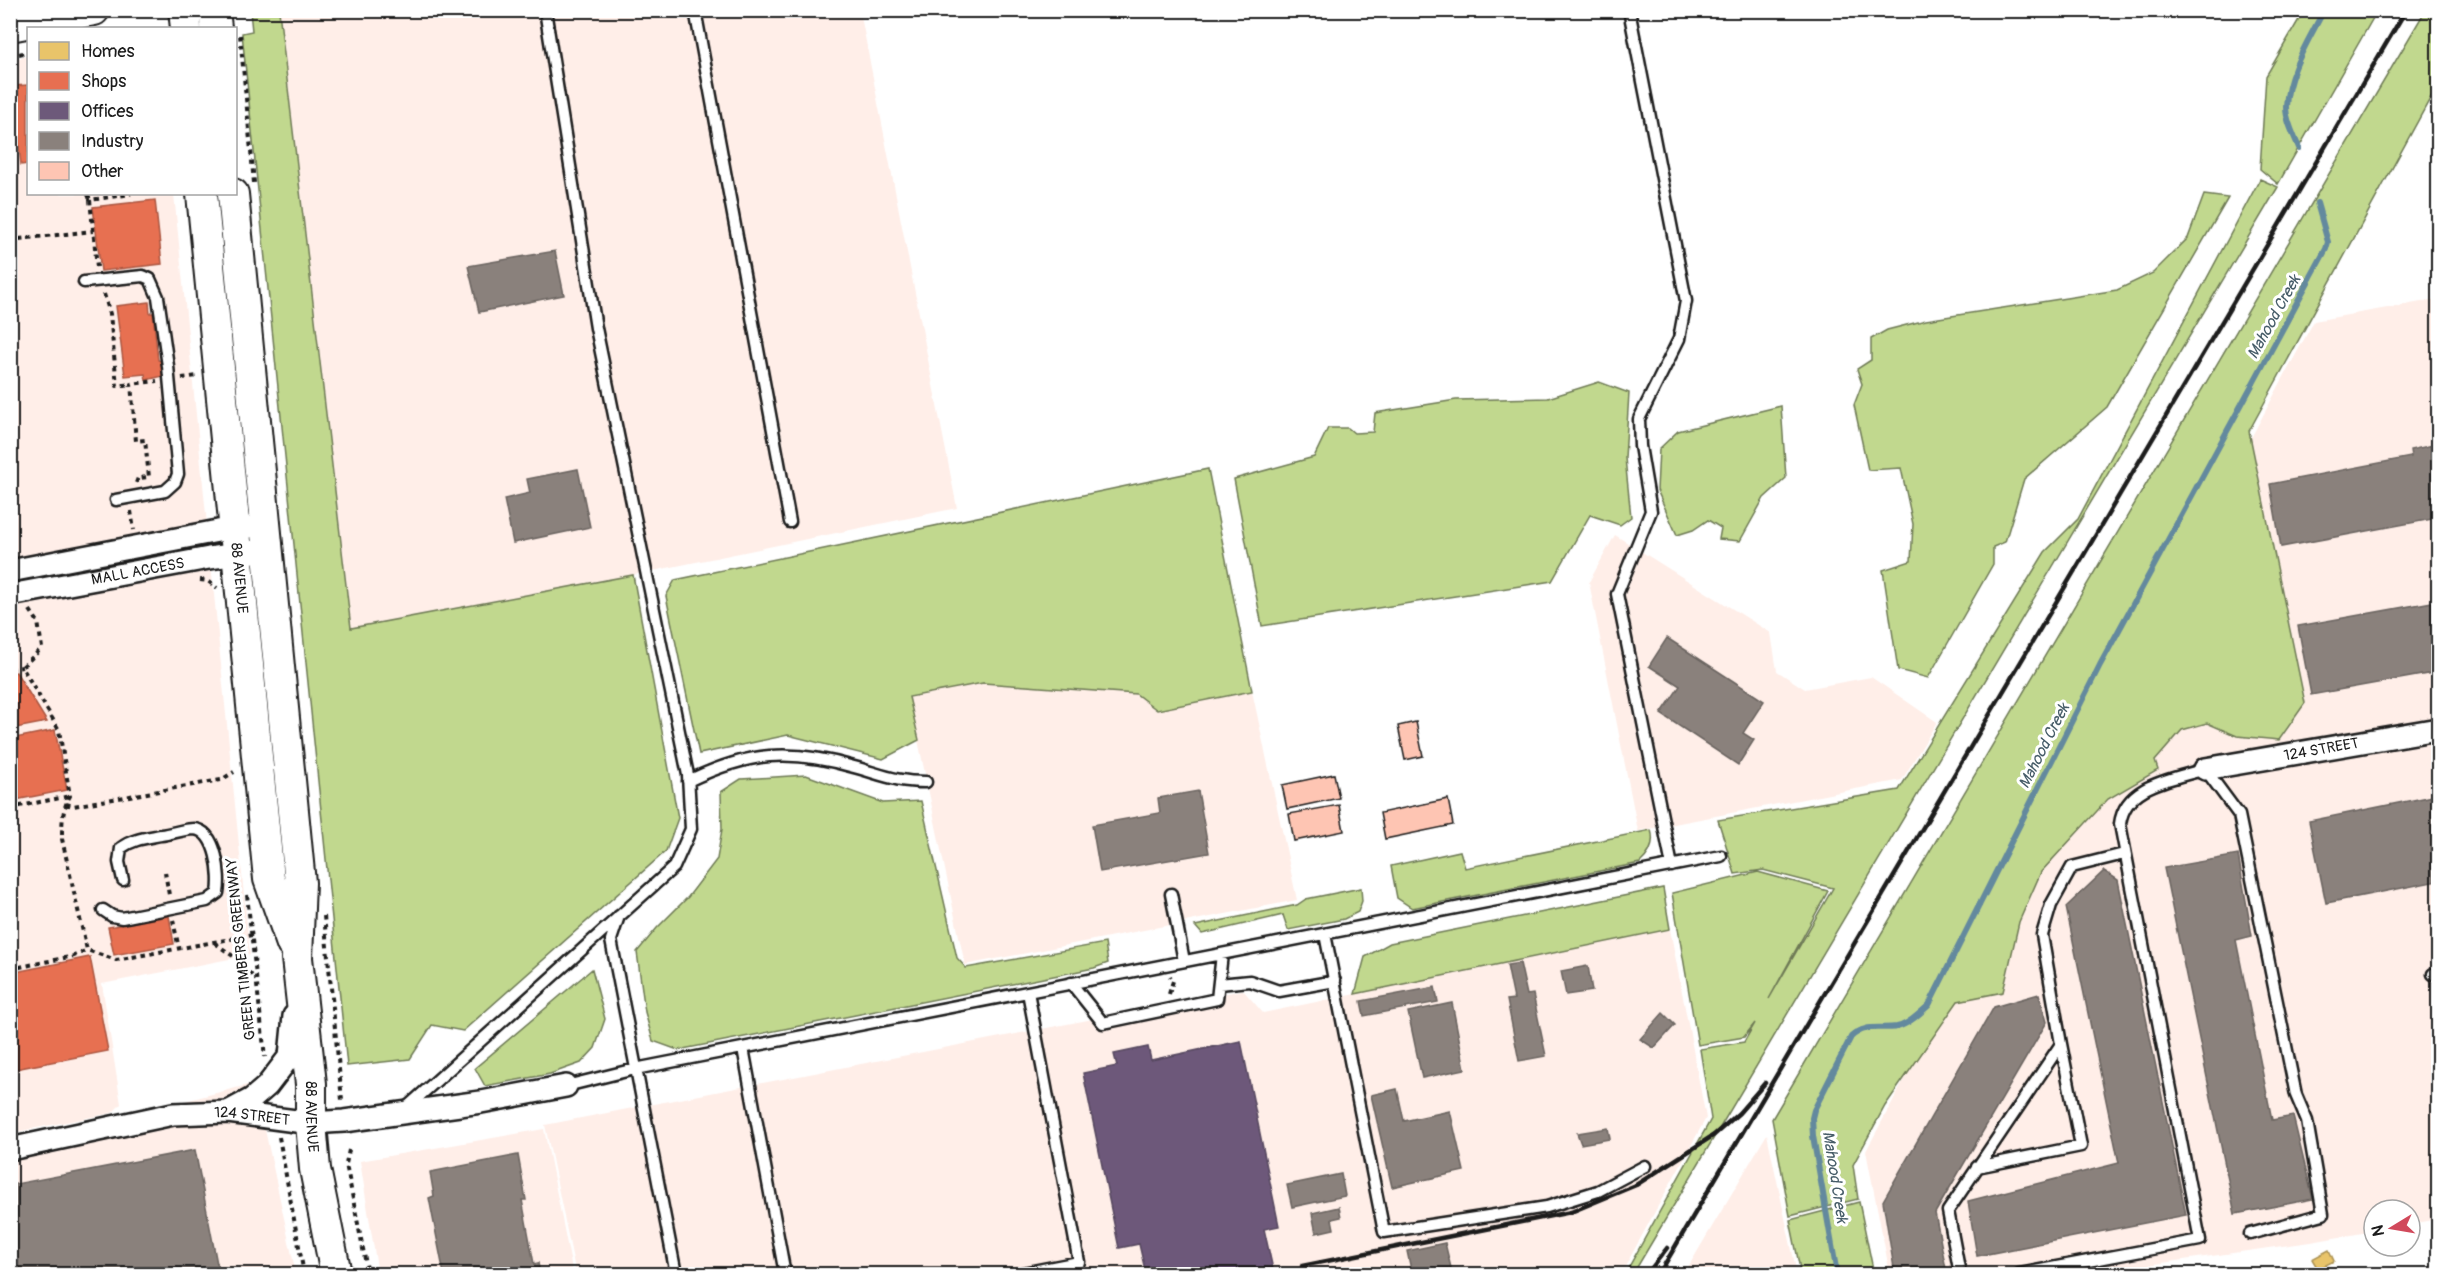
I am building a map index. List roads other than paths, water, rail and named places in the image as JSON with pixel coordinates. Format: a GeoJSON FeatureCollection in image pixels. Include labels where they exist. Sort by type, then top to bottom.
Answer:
{"type":"FeatureCollection","features":[{"type":"Feature","properties":{"kind":"main road"},"geometry":{"type":"LineString","coordinates":[[184,10],[186,27]]}},
{"type":"Feature","properties":{"kind":"main road"},"geometry":{"type":"LineString","coordinates":[[214,10],[216,27]]}},
{"type":"Feature","properties":{"kind":"main road"},"geometry":{"type":"LineString","coordinates":[[10,26],[75,12]]}},
{"type":"Feature","properties":{"kind":"main road","name":"88 AVENUE"},"geometry":{"type":"LineString","coordinates":[[202,195],[300,883],[297,972],[311,1084],[311,1123],[315,1169],[336,1275]]}},
{"type":"Feature","properties":{"kind":"main road","name":"88 AVENUE"},"geometry":{"type":"LineString","coordinates":[[233,195],[252,539]]}},
{"type":"Feature","properties":{"kind":"street","name":"MALL ACCESS"},"geometry":{"type":"LineString","coordinates":[[10,571],[252,539]]}},
{"type":"Feature","properties":{"kind":"street","name":"MALL ACCESS"},"geometry":{"type":"LineString","coordinates":[[18,593],[252,539]]}},
{"type":"Feature","properties":{"kind":"street","name":"124 STREET"},"geometry":{"type":"LineString","coordinates":[[2205,769],[2439,729]]}},
{"type":"Feature","properties":{"kind":"street"},"geometry":{"type":"LineString","coordinates":[[228,1112],[252,1099],[267,1086],[290,1056],[297,972]]}},
{"type":"Feature","properties":{"kind":"street","name":"124 STREET"},"geometry":{"type":"LineString","coordinates":[[10,1149],[173,1114],[228,1112],[311,1123],[399,1114],[567,1086]]}},
{"type":"Feature","properties":{"kind":"lane"},"geometry":{"type":"LineString","coordinates":[[399,1114],[674,867],[691,829],[688,781],[596,328],[545,10]]}},
{"type":"Feature","properties":{"kind":"lane"},"geometry":{"type":"LineString","coordinates":[[695,10],[790,522]]}},
{"type":"Feature","properties":{"kind":"lane"},"geometry":{"type":"LineString","coordinates":[[1629,10],[1686,301],[1679,339],[1639,419],[1640,446],[1651,511],[1617,594],[1672,866]]}},
{"type":"Feature","properties":{"kind":"lane"},"geometry":{"type":"LineString","coordinates":[[84,282],[143,276],[150,279],[158,297],[170,380],[178,474],[175,482],[165,491],[116,500]]}},
{"type":"Feature","properties":{"kind":"lane"},"geometry":{"type":"LineString","coordinates":[[688,781],[718,767],[741,760],[780,755],[809,755],[901,782],[926,782]]}},
{"type":"Feature","properties":{"kind":"lane"},"geometry":{"type":"LineString","coordinates":[[2019,1275],[2200,1240],[2120,824],[2121,814],[2129,800],[2148,787],[2205,769],[2239,815],[2296,1095],[2307,1121],[2323,1214],[2250,1234]]}},
{"type":"Feature","properties":{"kind":"lane"},"geometry":{"type":"LineString","coordinates":[[103,910],[112,916],[122,918],[207,901],[218,893],[220,880],[213,845],[206,833],[194,829],[131,841],[121,848],[119,862],[123,880]]}},
{"type":"Feature","properties":{"kind":"lane"},"geometry":{"type":"LineString","coordinates":[[1977,1167],[2081,1146],[2042,934],[2051,905],[2072,867],[2124,854]]}},
{"type":"Feature","properties":{"kind":"lane"},"geometry":{"type":"LineString","coordinates":[[567,1086],[635,1069],[1721,856]]}},
{"type":"Feature","properties":{"kind":"lane"},"geometry":{"type":"LineString","coordinates":[[1171,894],[1184,961]]}},
{"type":"Feature","properties":{"kind":"lane"},"geometry":{"type":"LineString","coordinates":[[619,916],[611,940],[676,1275]]}},
{"type":"Feature","properties":{"kind":"lane"},"geometry":{"type":"LineString","coordinates":[[1325,934],[1384,1232],[1547,1208],[1598,1191],[1645,1166]]}},
{"type":"Feature","properties":{"kind":"lane"},"geometry":{"type":"LineString","coordinates":[[1071,983],[1103,1023],[1217,999],[1222,954]]}},
{"type":"Feature","properties":{"kind":"lane"},"geometry":{"type":"LineString","coordinates":[[1219,984],[1250,981],[1279,991],[1335,981]]}},
{"type":"Feature","properties":{"kind":"lane"},"geometry":{"type":"LineString","coordinates":[[1017,1275],[1079,1262],[1028,992]]}},
{"type":"Feature","properties":{"kind":"lane"},"geometry":{"type":"LineString","coordinates":[[1960,1275],[1948,1210],[2061,1044]]}},
{"type":"Feature","properties":{"kind":"lane"},"geometry":{"type":"LineString","coordinates":[[743,1048],[785,1275]]}},
{"type":"Feature","properties":{"kind":"waterway","name":"Mahood Creek"},"geometry":{"type":"LineString","coordinates":[[2299,148],[2287,117],[2287,94],[2300,57],[2324,10]]}},
{"type":"Feature","properties":{"kind":"waterway","name":"Mahood Creek"},"geometry":{"type":"LineString","coordinates":[[1837,1274],[1813,1136],[1814,1110],[1851,1037],[1867,1028],[1901,1026],[1929,1005],[2100,665],[2326,249],[2328,242],[2317,203]]}},
{"type":"Feature","properties":{"kind":"railway"},"geometry":{"type":"LineString","coordinates":[[1659,1274],[2406,10]]}},
{"type":"Feature","properties":{"kind":"railway"},"geometry":{"type":"LineString","coordinates":[[1302,1266],[1571,1212],[1636,1185],[1714,1135],[1739,1113],[1765,1083]]}},
{"type":"Feature","properties":{"kind":"railway"},"geometry":{"type":"LineString","coordinates":[[1647,1274],[1667,1248]]}}]}
